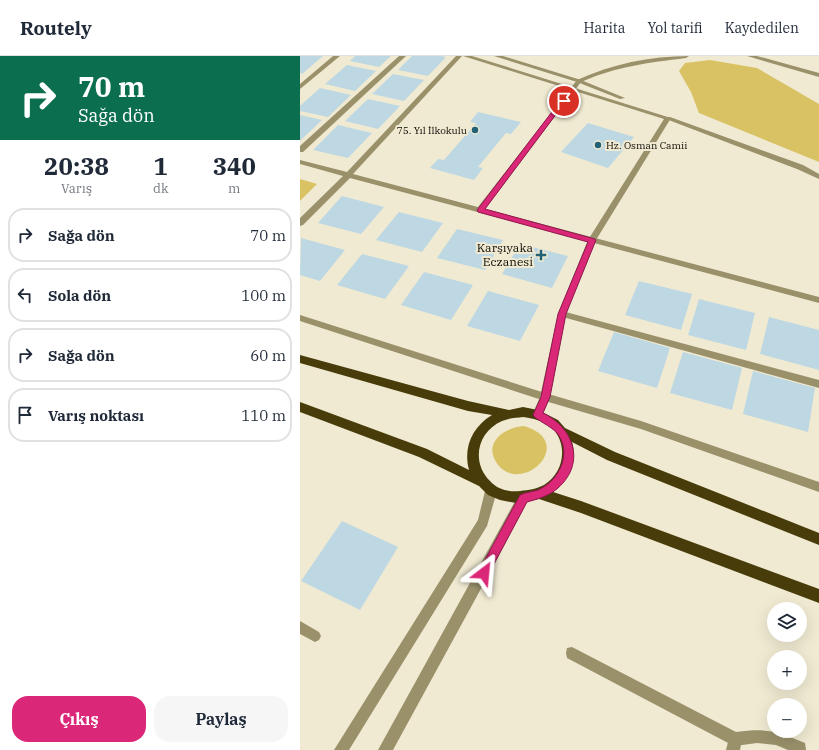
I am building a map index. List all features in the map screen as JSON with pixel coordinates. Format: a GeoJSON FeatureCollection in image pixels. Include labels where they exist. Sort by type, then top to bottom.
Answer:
{"type":"FeatureCollection","features":[{"type":"Feature","properties":{"kind":"highway"},"geometry":{"type":"LineString","coordinates":[[300,359],[468,406],[508,414]]}},
{"type":"Feature","properties":{"kind":"highway"},"geometry":{"type":"LineString","coordinates":[[300,407],[423,453],[480,480]]}},
{"type":"Feature","properties":{"kind":"highway"},"geometry":{"type":"LineString","coordinates":[[561,431],[568,444],[569,458],[564,472],[554,485],[540,494],[523,498],[506,497],[491,491],[480,480],[473,468],[471,454],[474,441],[482,429],[494,420],[508,414],[522,412],[538,415],[550,421],[561,431],[611,456],[819,539]]}},
{"type":"Feature","properties":{"kind":"highway"},"geometry":{"type":"LineString","coordinates":[[540,494],[581,506],[819,596]]}},
{"type":"Feature","properties":{"kind":"street"},"geometry":{"type":"LineString","coordinates":[[300,87],[337,56]]}},
{"type":"Feature","properties":{"kind":"street"},"geometry":{"type":"LineString","coordinates":[[300,150],[403,56]]}},
{"type":"Feature","properties":{"kind":"street"},"geometry":{"type":"LineString","coordinates":[[300,223],[348,175],[460,56]]}},
{"type":"Feature","properties":{"kind":"street"},"geometry":{"type":"LineString","coordinates":[[466,56],[668,118]]}},
{"type":"Feature","properties":{"kind":"street"},"geometry":{"type":"LineString","coordinates":[[497,56],[605,91],[668,118],[800,167],[819,177]]}},
{"type":"Feature","properties":{"kind":"street"},"geometry":{"type":"LineString","coordinates":[[480,210],[579,82],[602,71],[628,64],[686,56]]}},
{"type":"Feature","properties":{"kind":"street"},"geometry":{"type":"LineString","coordinates":[[750,56],[819,75]]}},
{"type":"Feature","properties":{"kind":"street"},"geometry":{"type":"LineString","coordinates":[[538,415],[545,397],[562,314],[592,240],[668,118]]}},
{"type":"Feature","properties":{"kind":"street"},"geometry":{"type":"LineString","coordinates":[[300,162],[819,300]]}},
{"type":"Feature","properties":{"kind":"street"},"geometry":{"type":"LineString","coordinates":[[562,314],[819,384]]}},
{"type":"Feature","properties":{"kind":"street"},"geometry":{"type":"LineString","coordinates":[[300,318],[545,397],[641,425],[819,487]]}},
{"type":"Feature","properties":{"kind":"street"},"geometry":{"type":"LineString","coordinates":[[342,750],[483,522],[491,491]]}},
{"type":"Feature","properties":{"kind":"street"},"geometry":{"type":"LineString","coordinates":[[384,750],[491,559],[523,498]]}},
{"type":"Feature","properties":{"kind":"street"},"geometry":{"type":"LineString","coordinates":[[300,627],[315,636]]}},
{"type":"Feature","properties":{"kind":"street"},"geometry":{"type":"LineString","coordinates":[[572,653],[734,744],[757,736],[776,738],[800,748],[799,750]]}},
{"type":"Feature","properties":{"kind":"shaded area"},"geometry":{"type":"Polygon","coordinates":[[[710,60],[757,68],[819,104],[819,162],[699,113],[691,92],[679,71],[685,63],[710,60]]]}},
{"type":"Feature","properties":{"kind":"shaded area"},"geometry":{"type":"Polygon","coordinates":[[[300,179],[317,184],[300,201],[300,179]]]}},
{"type":"Feature","properties":{"kind":"shaded area"},"geometry":{"type":"Polygon","coordinates":[[[524,426],[540,434],[546,444],[546,454],[540,464],[530,471],[518,474],[506,472],[496,462],[492,448],[499,436],[504,432],[524,426]]]}},
{"type":"Feature","properties":{"kind":"building"},"geometry":{"type":"Polygon","coordinates":[[[300,56],[323,56],[302,74],[300,73],[300,56]]]}},
{"type":"Feature","properties":{"kind":"building"},"geometry":{"type":"Polygon","coordinates":[[[355,56],[391,56],[379,67],[350,61],[355,56]]]}},
{"type":"Feature","properties":{"kind":"building"},"geometry":{"type":"Polygon","coordinates":[[[412,56],[446,57],[428,76],[398,70],[412,56]]]}},
{"type":"Feature","properties":{"kind":"building"},"geometry":{"type":"Polygon","coordinates":[[[347,65],[376,71],[355,91],[325,84],[347,65]]]}},
{"type":"Feature","properties":{"kind":"building"},"geometry":{"type":"Polygon","coordinates":[[[393,74],[424,80],[404,101],[372,94],[393,74]]]}},
{"type":"Feature","properties":{"kind":"building"},"geometry":{"type":"Polygon","coordinates":[[[320,88],[351,95],[328,117],[300,111],[300,106],[320,88]]]}},
{"type":"Feature","properties":{"kind":"building"},"geometry":{"type":"Polygon","coordinates":[[[368,99],[400,106],[378,129],[345,121],[368,99]]]}},
{"type":"Feature","properties":{"kind":"building"},"geometry":{"type":"Polygon","coordinates":[[[478,112],[521,122],[511,134],[506,133],[478,167],[483,168],[474,180],[430,168],[438,159],[444,160],[476,123],[470,122],[478,112]]]}},
{"type":"Feature","properties":{"kind":"building"},"geometry":{"type":"Polygon","coordinates":[[[300,115],[322,120],[300,141],[300,115]]]}},
{"type":"Feature","properties":{"kind":"building","name":"Hz. Osman Camii"},"geometry":{"type":"Polygon","coordinates":[[[588,123],[634,137],[608,168],[561,152],[588,123]]]}},
{"type":"Feature","properties":{"kind":"building"},"geometry":{"type":"Polygon","coordinates":[[[338,125],[372,133],[348,158],[313,150],[338,125]]]}},
{"type":"Feature","properties":{"kind":"building"},"geometry":{"type":"Polygon","coordinates":[[[342,196],[384,207],[361,234],[318,223],[342,196]]]}},
{"type":"Feature","properties":{"kind":"building"},"geometry":{"type":"Polygon","coordinates":[[[399,212],[443,223],[422,252],[376,240],[399,212]]]}},
{"type":"Feature","properties":{"kind":"building"},"geometry":{"type":"Polygon","coordinates":[[[457,229],[503,240],[485,270],[437,258],[457,229]]]}},
{"type":"Feature","properties":{"kind":"building"},"geometry":{"type":"Polygon","coordinates":[[[301,238],[345,250],[320,281],[300,275],[301,238]]]}},
{"type":"Feature","properties":{"kind":"building"},"geometry":{"type":"Polygon","coordinates":[[[520,244],[568,256],[552,288],[502,274],[520,244]]]}},
{"type":"Feature","properties":{"kind":"building"},"geometry":{"type":"Polygon","coordinates":[[[362,254],[409,266],[385,299],[337,285],[362,254]]]}},
{"type":"Feature","properties":{"kind":"building"},"geometry":{"type":"Polygon","coordinates":[[[424,272],[473,285],[451,320],[401,305],[424,272]]]}},
{"type":"Feature","properties":{"kind":"building"},"geometry":{"type":"Polygon","coordinates":[[[639,281],[692,294],[681,330],[625,315],[639,281]]]}},
{"type":"Feature","properties":{"kind":"building"},"geometry":{"type":"Polygon","coordinates":[[[488,291],[539,305],[520,341],[467,326],[488,291]]]}},
{"type":"Feature","properties":{"kind":"building"},"geometry":{"type":"Polygon","coordinates":[[[699,299],[755,313],[746,350],[688,335],[699,299]]]}},
{"type":"Feature","properties":{"kind":"building"},"geometry":{"type":"Polygon","coordinates":[[[769,317],[819,330],[819,370],[760,354],[769,317]]]}},
{"type":"Feature","properties":{"kind":"building"},"geometry":{"type":"Polygon","coordinates":[[[614,332],[670,348],[657,388],[598,371],[614,332]]]}},
{"type":"Feature","properties":{"kind":"building"},"geometry":{"type":"Polygon","coordinates":[[[683,352],[742,368],[732,410],[670,393],[683,352]]]}},
{"type":"Feature","properties":{"kind":"building"},"geometry":{"type":"Polygon","coordinates":[[[753,371],[815,388],[808,432],[743,414],[753,371]]]}},
{"type":"Feature","properties":{"kind":"building"},"geometry":{"type":"Polygon","coordinates":[[[342,521],[398,547],[360,610],[301,581],[342,521]]]}},
{"type":"Feature","properties":{"kind":"place","name":"75. Yıl İlkokulu"},"geometry":{"type":"Point","coordinates":[475,130]}},
{"type":"Feature","properties":{"kind":"place","name":"Hz. Osman Camii"},"geometry":{"type":"Point","coordinates":[598,145]}},
{"type":"Feature","properties":{"kind":"place","name":"Karşıyaka Eczanesi"},"geometry":{"type":"Point","coordinates":[541,255]}},
{"type":"Feature","properties":{"kind":"route"},"geometry":{"type":"LineString","coordinates":[[484,573],[523,498],[540,494],[554,485],[564,472],[569,458],[568,444],[561,431],[550,421],[538,415],[545,397],[562,314],[592,240],[480,210],[564,101]]}}]}
